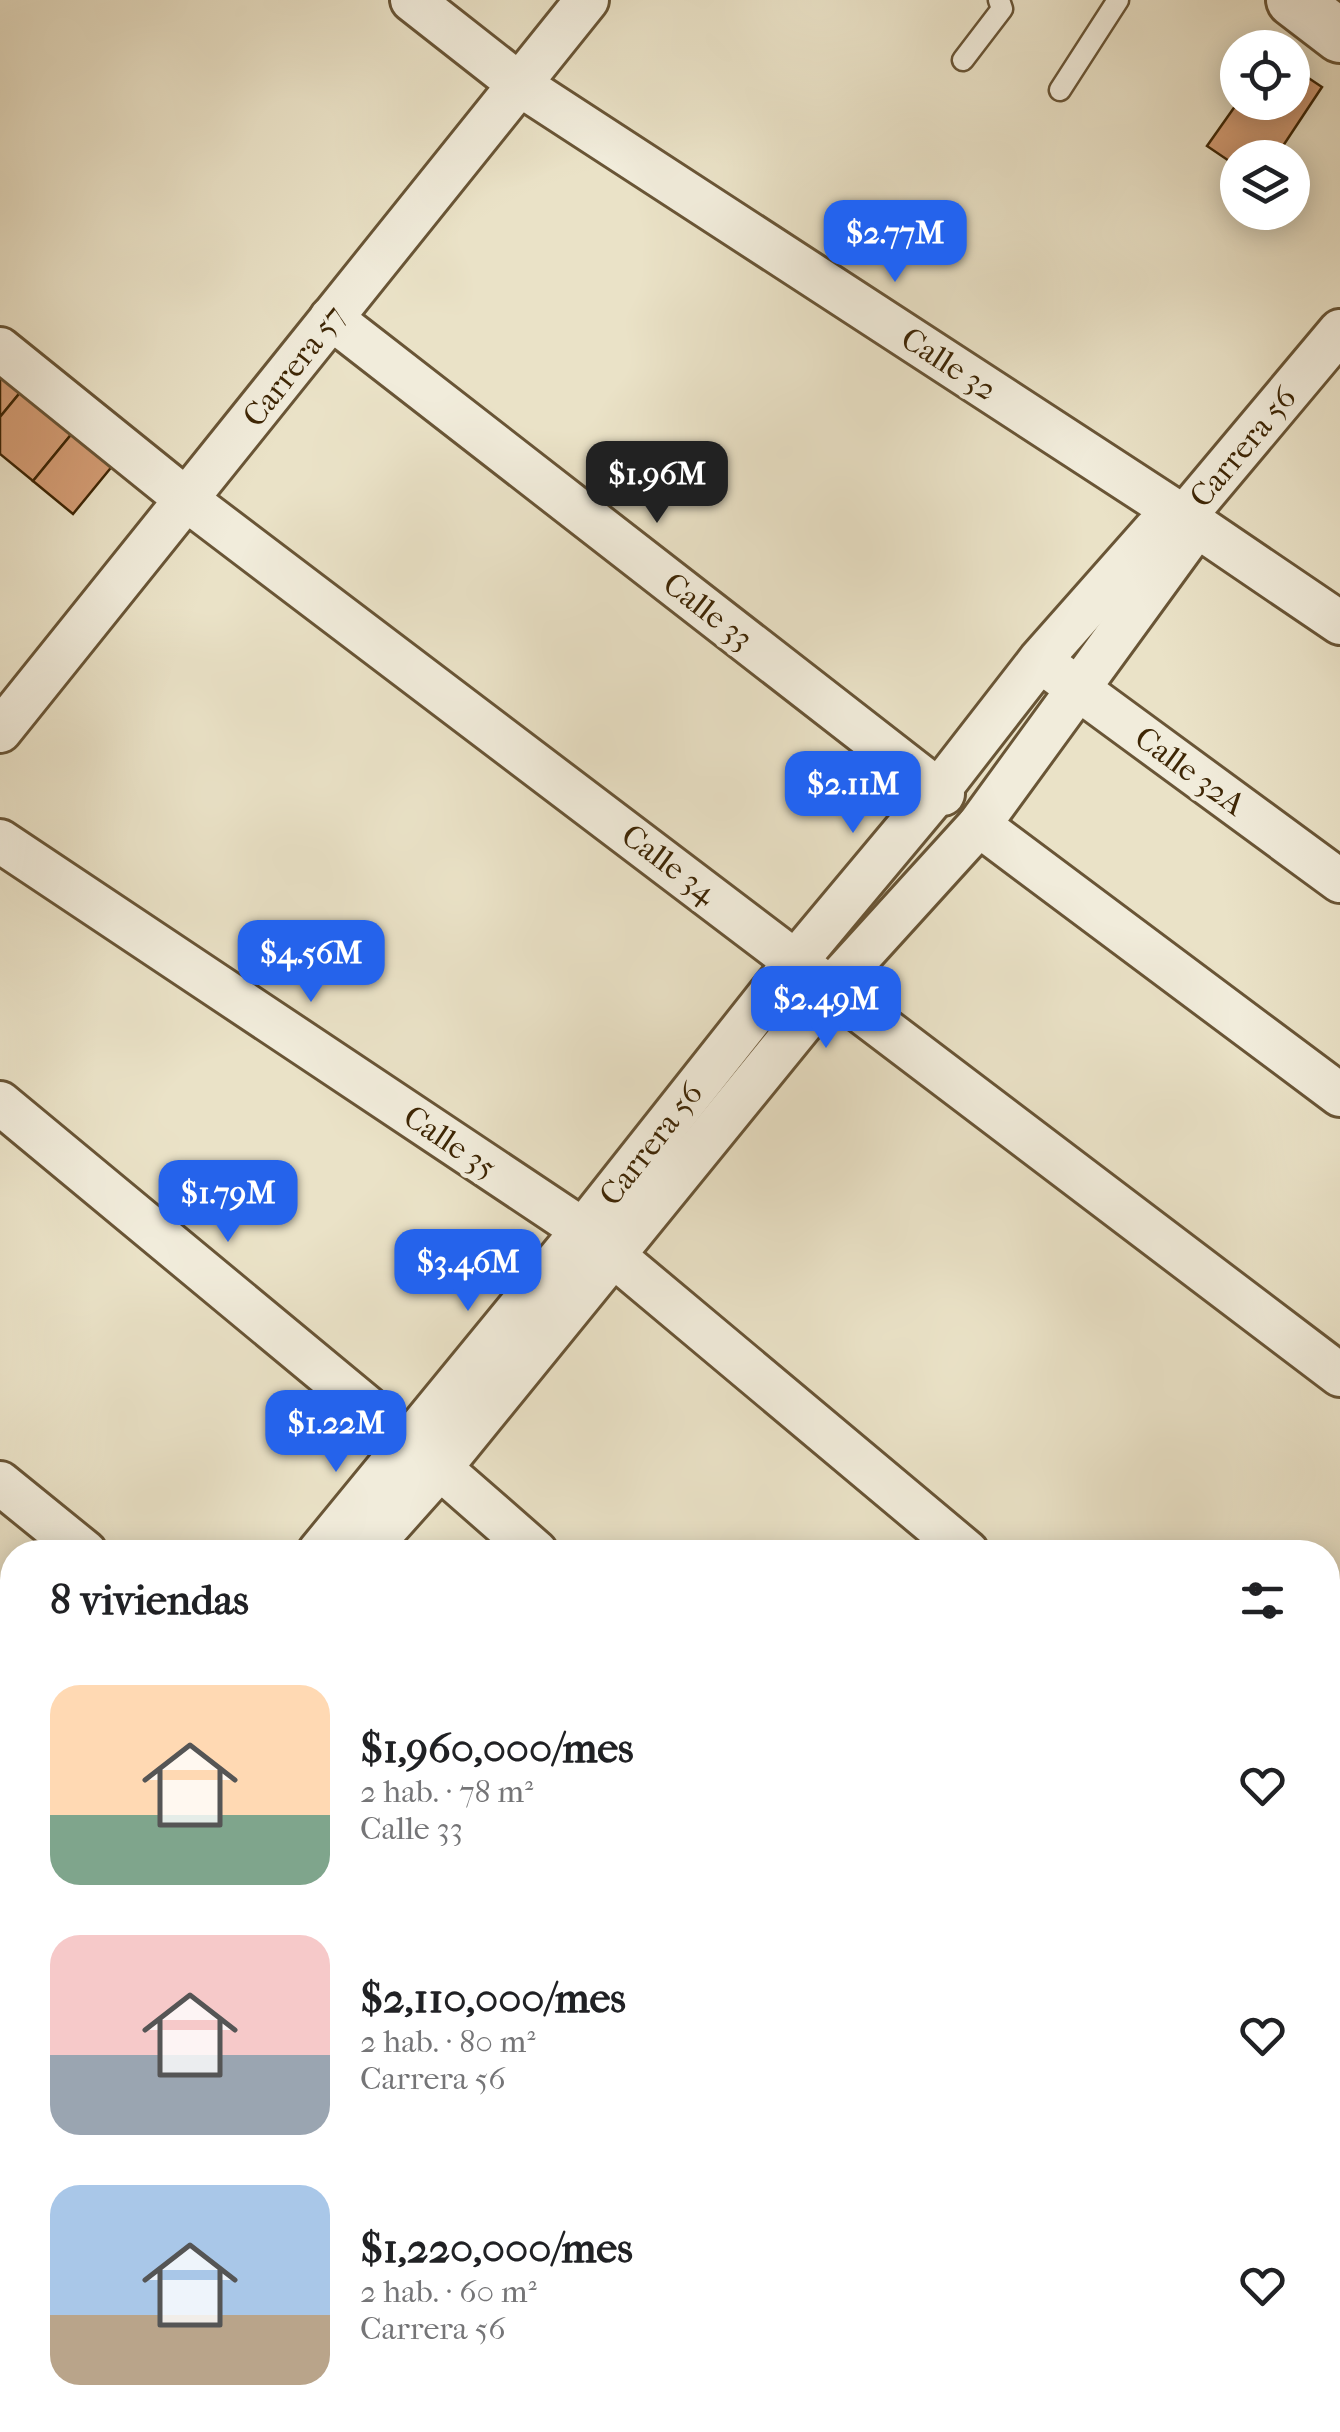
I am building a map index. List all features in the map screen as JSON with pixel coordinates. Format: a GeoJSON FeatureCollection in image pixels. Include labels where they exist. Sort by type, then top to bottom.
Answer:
{"type":"FeatureCollection","features":[{"type":"Feature","properties":{"kind":"street","name":"Calle 32"},"geometry":{"type":"LineString","coordinates":[[412,0],[519,84],[1184,516],[1340,623]]}},
{"type":"Feature","properties":{"kind":"street","name":"Carrera 57"},"geometry":{"type":"LineString","coordinates":[[0,731],[587,0]]}},
{"type":"Feature","properties":{"kind":"street"},"geometry":{"type":"LineString","coordinates":[[1293,0],[1340,36]]}},
{"type":"Feature","properties":{"kind":"street","name":"Calle 33"},"geometry":{"type":"LineString","coordinates":[[331,318],[941,792]]}},
{"type":"Feature","properties":{"kind":"street","name":"Carrera 56"},"geometry":{"type":"LineString","coordinates":[[373,1540],[425,1456],[813,975],[941,792],[1188,538],[1184,516],[1340,331]]}},
{"type":"Feature","properties":{"kind":"street","name":"Calle 34"},"geometry":{"type":"LineString","coordinates":[[0,349],[187,500],[1340,1374]]}},
{"type":"Feature","properties":{"kind":"street","name":"Carrera 56"},"geometry":{"type":"LineString","coordinates":[[813,975],[979,825],[1057,673]]}},
{"type":"Feature","properties":{"kind":"street","name":"Calle 32A"},"geometry":{"type":"LineString","coordinates":[[1057,673],[1340,881]]}},
{"type":"Feature","properties":{"kind":"street"},"geometry":{"type":"LineString","coordinates":[[979,825],[1340,1095]]}},
{"type":"Feature","properties":{"kind":"street","name":"Calle 35"},"geometry":{"type":"LineString","coordinates":[[0,841],[598,1242],[953,1540]]}},
{"type":"Feature","properties":{"kind":"street"},"geometry":{"type":"LineString","coordinates":[[0,1103],[522,1540]]}},
{"type":"Feature","properties":{"kind":"street","name":"Carrera 56"},"geometry":{"type":"LineString","coordinates":[[332,1540],[425,1456]]}},
{"type":"Feature","properties":{"kind":"street"},"geometry":{"type":"LineString","coordinates":[[0,1483],[70,1540]]}},
{"type":"Feature","properties":{"kind":"lane"},"geometry":{"type":"LineString","coordinates":[[963,60],[1002,9],[1000,0]]}},
{"type":"Feature","properties":{"kind":"lane"},"geometry":{"type":"LineString","coordinates":[[1060,90],[1118,0]]}},
{"type":"Feature","properties":{"kind":"building"},"geometry":{"type":"Polygon","coordinates":[[[1310,79],[1322,87],[1310,105],[1310,79]]]}},
{"type":"Feature","properties":{"kind":"building"},"geometry":{"type":"Polygon","coordinates":[[[1225,120],[1300,120],[1287,140],[1220,140],[1220,155],[1207,146],[1225,120]]]}},
{"type":"Feature","properties":{"kind":"building"},"geometry":{"type":"Polygon","coordinates":[[[0,370],[23,389],[0,417],[0,370]]]}},
{"type":"Feature","properties":{"kind":"building"},"geometry":{"type":"Polygon","coordinates":[[[23,389],[74,431],[33,481],[0,454],[0,417],[23,389]]]}},
{"type":"Feature","properties":{"kind":"building"},"geometry":{"type":"Polygon","coordinates":[[[74,431],[114,464],[73,514],[33,481],[74,431]]]}}]}
